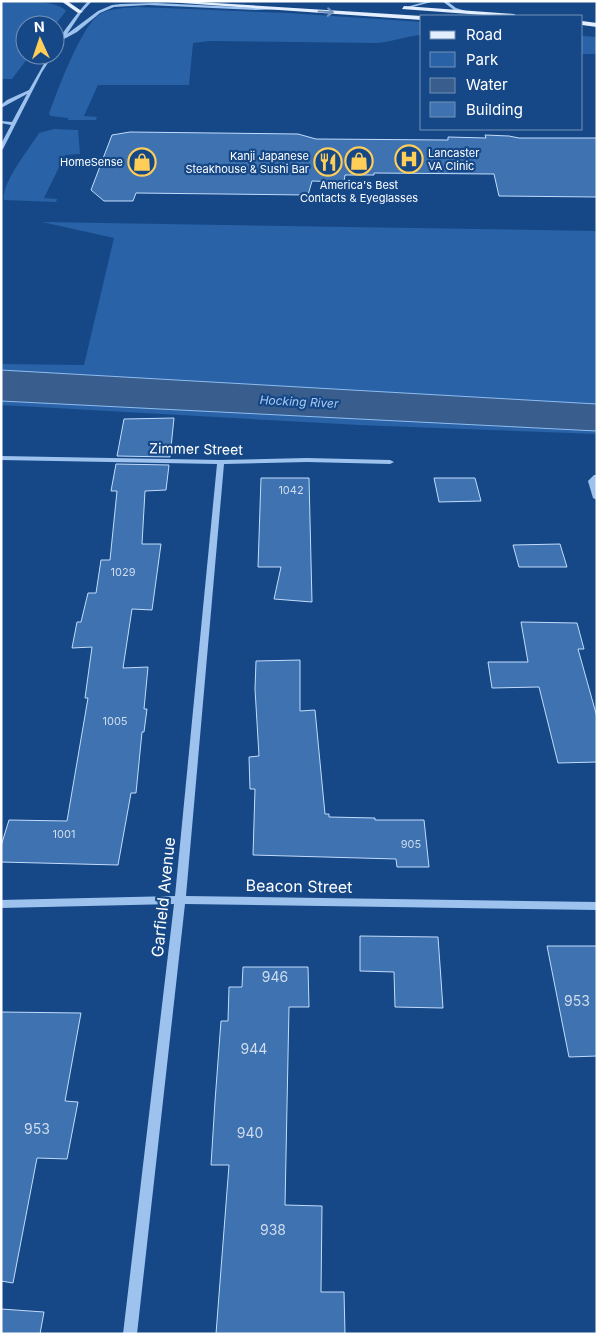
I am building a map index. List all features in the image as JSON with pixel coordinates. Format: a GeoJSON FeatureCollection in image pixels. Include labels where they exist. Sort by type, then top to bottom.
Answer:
{"type":"FeatureCollection","features":[{"type":"Feature","properties":{"kind":"main road"},"geometry":{"type":"LineString","coordinates":[[63,1],[80,12]]}},
{"type":"Feature","properties":{"kind":"main road"},"geometry":{"type":"LineString","coordinates":[[155,1],[420,18]]}},
{"type":"Feature","properties":{"kind":"main road"},"geometry":{"type":"LineString","coordinates":[[402,8],[502,15]]}},
{"type":"Feature","properties":{"kind":"main road"},"geometry":{"type":"LineString","coordinates":[[583,23],[597,25]]}},
{"type":"Feature","properties":{"kind":"street"},"geometry":{"type":"LineString","coordinates":[[65,34],[90,1]]}},
{"type":"Feature","properties":{"kind":"street"},"geometry":{"type":"LineString","coordinates":[[402,8],[433,1]]}},
{"type":"Feature","properties":{"kind":"street"},"geometry":{"type":"LineString","coordinates":[[444,1],[455,9],[467,12]]}},
{"type":"Feature","properties":{"kind":"street"},"geometry":{"type":"LineString","coordinates":[[65,37],[74,34],[92,16],[108,8],[124,5],[156,4],[290,9]]}},
{"type":"Feature","properties":{"kind":"street"},"geometry":{"type":"LineString","coordinates":[[1,149],[44,65]]}},
{"type":"Feature","properties":{"kind":"street"},"geometry":{"type":"LineString","coordinates":[[1,107],[30,91]]}},
{"type":"Feature","properties":{"kind":"street"},"geometry":{"type":"LineString","coordinates":[[1,124],[14,124]]}},
{"type":"Feature","properties":{"kind":"street","name":"Zimmer Street"},"geometry":{"type":"LineString","coordinates":[[1,458],[221,462],[307,460],[390,462]]}},
{"type":"Feature","properties":{"kind":"street","name":"Garfield Avenue"},"geometry":{"type":"LineString","coordinates":[[130,1334],[180,900],[221,462]]}},
{"type":"Feature","properties":{"kind":"street"},"geometry":{"type":"LineString","coordinates":[[594,479],[597,498]]}},
{"type":"Feature","properties":{"kind":"street","name":"Beacon Street"},"geometry":{"type":"LineString","coordinates":[[1,904],[180,900],[597,906]]}},
{"type":"Feature","properties":{"kind":"green space"},"geometry":{"type":"Polygon","coordinates":[[[1,1],[27,1],[62,7],[66,11],[63,15],[15,15],[15,65],[22,65],[12,79],[1,79],[1,1]]]}},
{"type":"Feature","properties":{"kind":"green space"},"geometry":{"type":"Polygon","coordinates":[[[138,7],[288,13],[420,22],[420,35],[376,43],[210,41],[193,43],[189,85],[98,85],[84,116],[97,117],[96,120],[68,120],[68,118],[51,116],[49,114],[70,60],[85,32],[100,14],[138,7]]]}},
{"type":"Feature","properties":{"kind":"green space"},"geometry":{"type":"Polygon","coordinates":[[[583,36],[597,37],[597,54],[583,54],[583,36]]]}},
{"type":"Feature","properties":{"kind":"green space"},"geometry":{"type":"Polygon","coordinates":[[[54,129],[78,130],[80,154],[65,155],[44,198],[57,199],[56,202],[4,200],[4,193],[11,175],[39,133],[54,129]]]}},
{"type":"Feature","properties":{"kind":"green space"},"geometry":{"type":"Polygon","coordinates":[[[42,222],[597,231],[597,434],[359,425],[1,405],[1,364],[84,365],[114,238],[42,222]]]}},
{"type":"Feature","properties":{"kind":"water","name":"Hocking River"},"geometry":{"type":"Polygon","coordinates":[[[1,370],[597,404],[597,431],[1,401],[1,370]]]}},
{"type":"Feature","properties":{"kind":"building"},"geometry":{"type":"Polygon","coordinates":[[[130,132],[298,134],[316,139],[448,140],[448,137],[486,138],[485,135],[519,138],[597,138],[597,197],[499,196],[494,174],[374,173],[374,175],[345,175],[344,182],[312,181],[308,195],[136,193],[133,201],[104,201],[91,190],[112,135],[130,132]]]}},
{"type":"Feature","properties":{"kind":"building"},"geometry":{"type":"Polygon","coordinates":[[[174,418],[170,457],[117,456],[124,419],[174,418]]]}},
{"type":"Feature","properties":{"kind":"building"},"geometry":{"type":"Polygon","coordinates":[[[116,464],[169,465],[166,490],[145,491],[142,544],[161,544],[152,610],[132,609],[123,668],[148,667],[144,709],[147,709],[144,732],[142,732],[136,793],[131,793],[118,865],[1,862],[1,846],[9,820],[67,821],[88,698],[85,698],[92,647],[72,648],[77,622],[81,622],[88,593],[96,593],[101,560],[110,560],[117,491],[111,491],[116,464]]]}},
{"type":"Feature","properties":{"kind":"building"},"geometry":{"type":"Polygon","coordinates":[[[261,478],[309,478],[312,602],[274,599],[281,567],[258,567],[261,478]]]}},
{"type":"Feature","properties":{"kind":"building"},"geometry":{"type":"Polygon","coordinates":[[[434,478],[475,478],[481,501],[439,502],[434,478]]]}},
{"type":"Feature","properties":{"kind":"building"},"geometry":{"type":"Polygon","coordinates":[[[560,544],[567,567],[519,567],[513,545],[560,544]]]}},
{"type":"Feature","properties":{"kind":"building"},"geometry":{"type":"Polygon","coordinates":[[[521,622],[577,623],[584,649],[578,649],[597,717],[597,762],[558,763],[539,687],[492,688],[488,662],[528,662],[521,622]]]}},
{"type":"Feature","properties":{"kind":"building"},"geometry":{"type":"Polygon","coordinates":[[[300,660],[300,711],[315,710],[325,814],[329,814],[329,817],[375,818],[375,820],[424,820],[429,867],[397,867],[396,859],[253,855],[255,789],[250,789],[249,757],[259,756],[255,689],[256,661],[300,660]]]}},
{"type":"Feature","properties":{"kind":"building"},"geometry":{"type":"Polygon","coordinates":[[[360,936],[438,937],[443,1008],[395,1007],[394,972],[360,971],[360,936]]]}},
{"type":"Feature","properties":{"kind":"building"},"geometry":{"type":"Polygon","coordinates":[[[547,946],[597,946],[597,1056],[569,1057],[547,946]]]}},
{"type":"Feature","properties":{"kind":"building"},"geometry":{"type":"Polygon","coordinates":[[[243,967],[308,967],[309,1007],[289,1007],[285,1205],[322,1206],[321,1292],[344,1292],[345,1334],[216,1334],[229,1165],[211,1165],[215,1101],[221,1021],[228,1021],[229,987],[242,987],[243,967]]]}},
{"type":"Feature","properties":{"kind":"building"},"geometry":{"type":"Polygon","coordinates":[[[1,1012],[81,1013],[65,1101],[78,1102],[67,1159],[37,1158],[13,1283],[1,1281],[1,1012]]]}},
{"type":"Feature","properties":{"kind":"building"},"geometry":{"type":"Polygon","coordinates":[[[1,1309],[44,1312],[40,1334],[1,1334],[1,1309]]]}},
{"type":"Feature","properties":{"kind":"place","name":"Lancaster VA Clinic"},"geometry":{"type":"Point","coordinates":[409,159]}},
{"type":"Feature","properties":{"kind":"place","name":"America's Best Contacts & Eyeglasses"},"geometry":{"type":"Point","coordinates":[359,161]}},
{"type":"Feature","properties":{"kind":"place","name":"HomeSense"},"geometry":{"type":"Point","coordinates":[142,162]}},
{"type":"Feature","properties":{"kind":"place","name":"Kanji Japanese Steakhouse & Sushi Bar"},"geometry":{"type":"Point","coordinates":[328,162]}}]}
